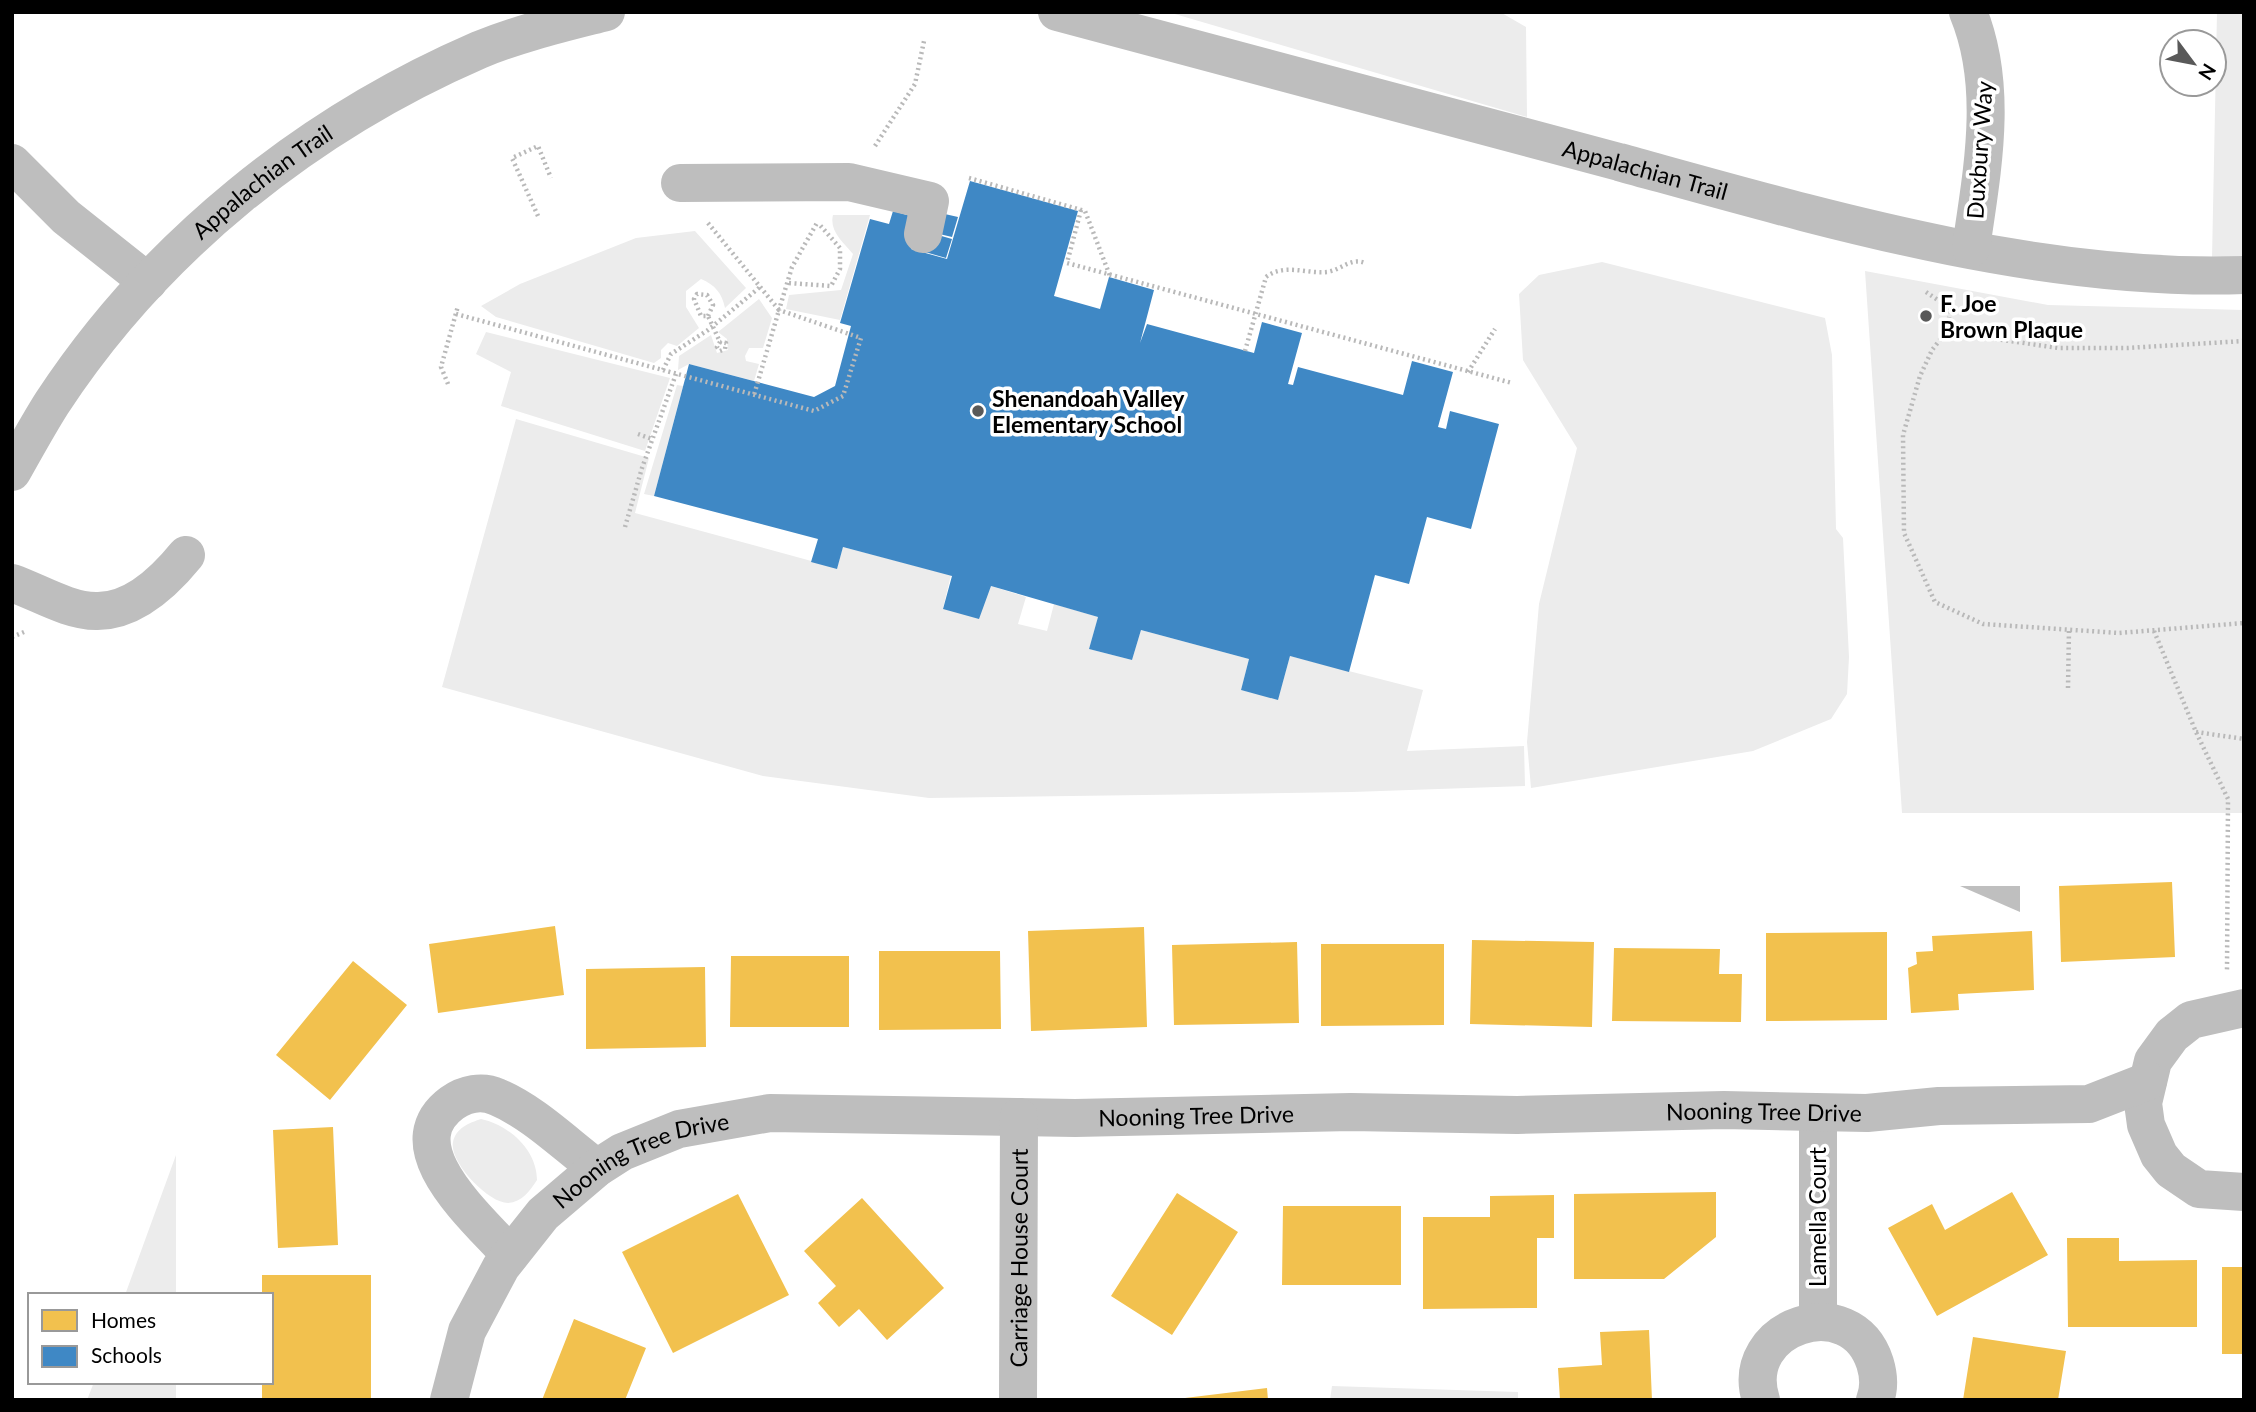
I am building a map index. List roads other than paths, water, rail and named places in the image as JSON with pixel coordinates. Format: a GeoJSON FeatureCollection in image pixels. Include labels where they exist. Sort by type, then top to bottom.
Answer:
{"type":"FeatureCollection","features":[{"type":"Feature","properties":{"kind":"street","name":"Appalachian Trail"},"geometry":{"type":"LineString","coordinates":[[12,472],[52,403],[100,338],[148,282],[204,226],[270,171],[337,124],[407,84],[481,50],[544,27],[606,12]]}},
{"type":"Feature","properties":{"kind":"street","name":"Appalachian Trail"},"geometry":{"type":"LineString","coordinates":[[1057,12],[1834,221],[2052,264],[2130,273],[2244,275]]}},
{"type":"Feature","properties":{"kind":"street","name":"Duxbury Way"},"geometry":{"type":"LineString","coordinates":[[1968,12],[1984,64],[1986,103],[1982,169],[1971,248]]}},
{"type":"Feature","properties":{"kind":"street"},"geometry":{"type":"LineString","coordinates":[[12,163],[66,217],[148,282]]}},
{"type":"Feature","properties":{"kind":"street"},"geometry":{"type":"LineString","coordinates":[[680,183],[849,182],[930,201],[923,234]]}},
{"type":"Feature","properties":{"kind":"street"},"geometry":{"type":"LineString","coordinates":[[12,583],[94,611],[116,608],[138,599],[169,576],[186,555]]}},
{"type":"Feature","properties":{"kind":"street"},"geometry":{"type":"LineString","coordinates":[[2244,1008],[2191,1020],[2172,1035],[2153,1061],[2143,1103],[2146,1125],[2159,1155],[2171,1170],[2199,1189],[2244,1192]]}},
{"type":"Feature","properties":{"kind":"street"},"geometry":{"type":"LineString","coordinates":[[2089,1104],[2148,1081]]}},
{"type":"Feature","properties":{"kind":"street"},"geometry":{"type":"LineString","coordinates":[[510,1255],[435,1165],[431,1148],[432,1130],[446,1108],[462,1097],[478,1093],[495,1096],[517,1108],[597,1168]]}},
{"type":"Feature","properties":{"kind":"street"},"geometry":{"type":"LineString","coordinates":[[2089,1104],[2146,1125]]}},
{"type":"Feature","properties":{"kind":"street","name":"Nooning Tree Drive"},"geometry":{"type":"LineString","coordinates":[[449,1400],[467,1331],[510,1255],[543,1214],[597,1168],[622,1152],[679,1129],[771,1113],[1019,1117],[1724,1110],[1818,1114],[1939,1106],[2089,1104]]}},
{"type":"Feature","properties":{"kind":"street","name":"Lamella Court"},"geometry":{"type":"LineString","coordinates":[[1818,1114],[1818,1321]]}},
{"type":"Feature","properties":{"kind":"street","name":"Carriage House Court"},"geometry":{"type":"LineString","coordinates":[[1018,1400],[1019,1117]]}},
{"type":"Feature","properties":{"kind":"street","name":"Lamella Court"},"geometry":{"type":"LineString","coordinates":[[1761,1400],[1758,1375],[1764,1354],[1780,1335],[1798,1325],[1818,1321],[1838,1324],[1859,1337],[1872,1353],[1878,1374],[1875,1400]]}},
{"type":"Feature","properties":{"kind":"place","name":"F. Joe Brown Plaque"},"geometry":{"type":"Point","coordinates":[1926,316]}},
{"type":"Feature","properties":{"kind":"place","name":"Shenandoah Valley Elementary School"},"geometry":{"type":"Point","coordinates":[978,411]}}]}
